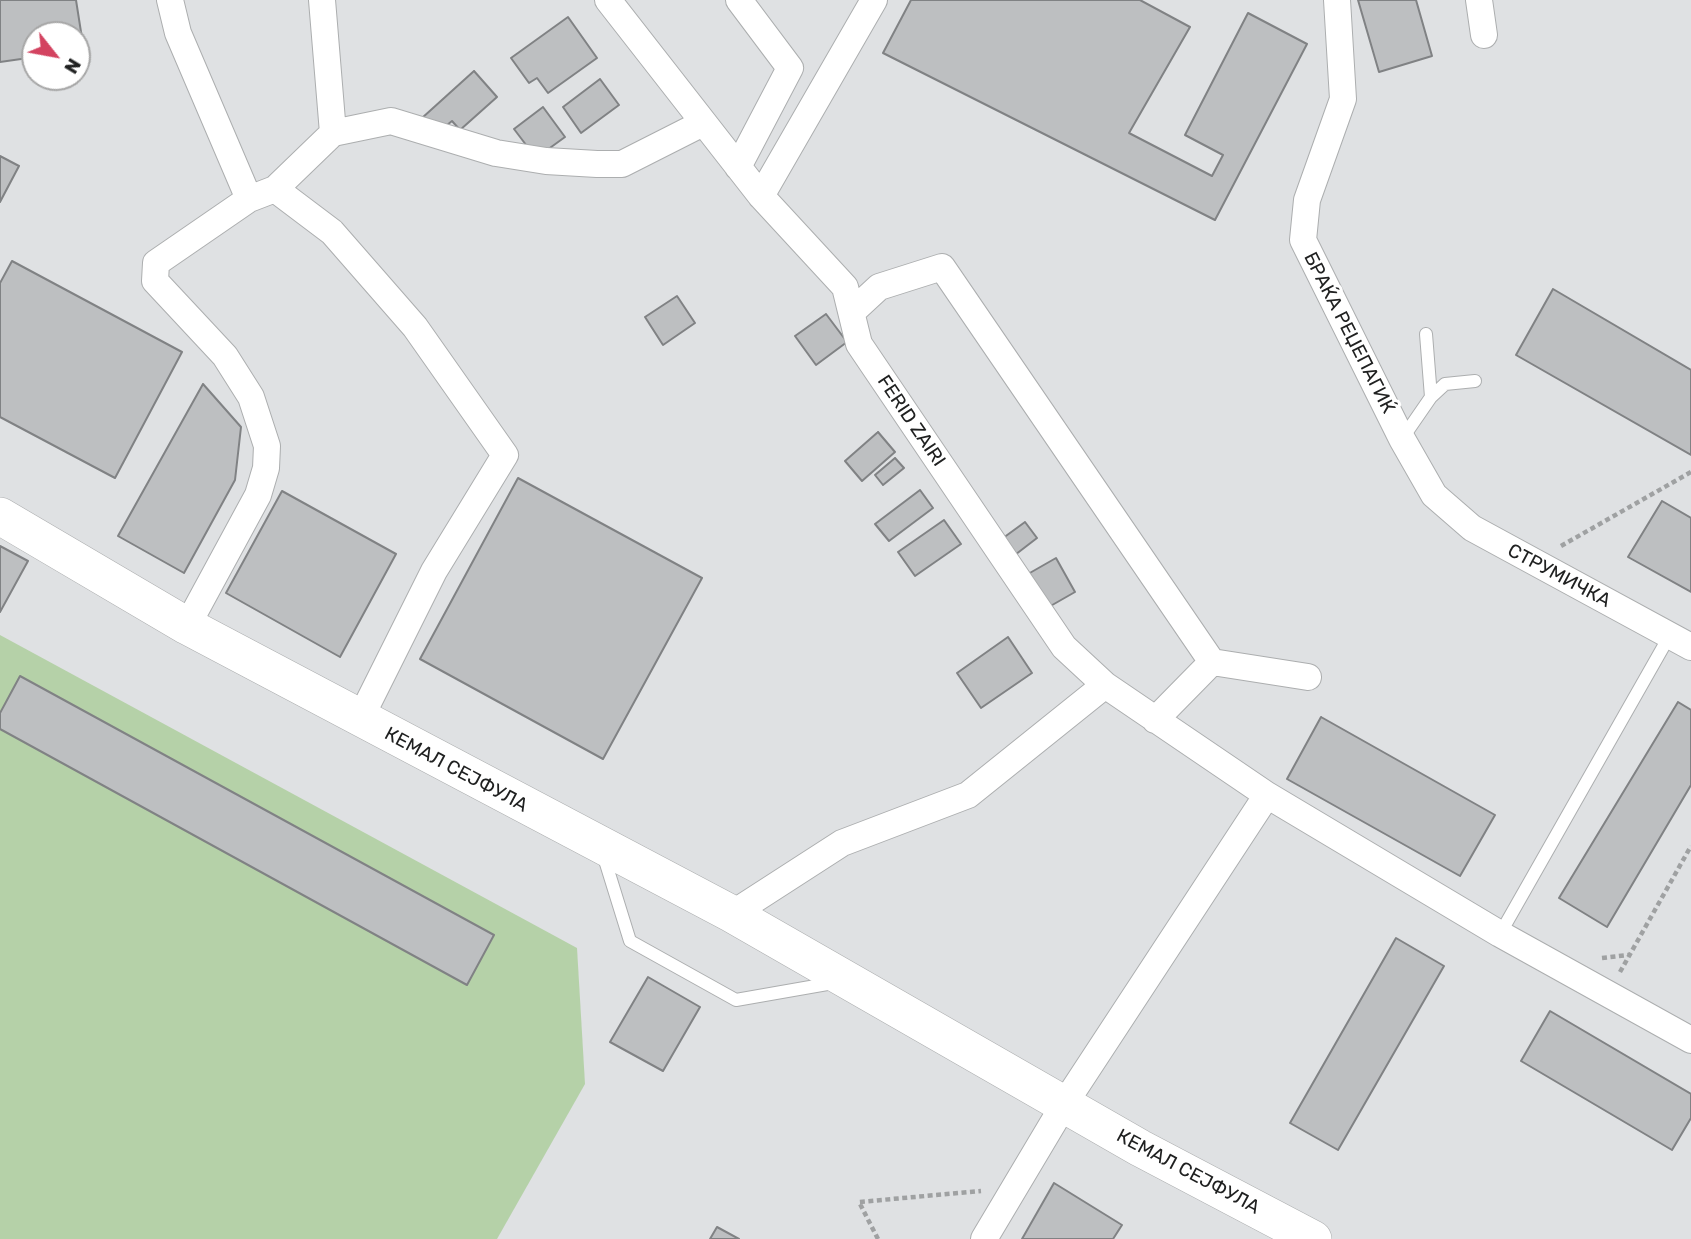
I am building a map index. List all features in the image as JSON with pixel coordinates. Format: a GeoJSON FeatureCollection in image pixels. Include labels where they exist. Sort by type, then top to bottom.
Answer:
{"type":"FeatureCollection","features":[{"type":"Feature","properties":{"kind":"street"},"geometry":{"type":"LineString","coordinates":[[170,0],[178,33],[248,199]]}},
{"type":"Feature","properties":{"kind":"street"},"geometry":{"type":"LineString","coordinates":[[322,0],[333,133]]}},
{"type":"Feature","properties":{"kind":"street","name":"FERID ZAIRI"},"geometry":{"type":"LineString","coordinates":[[608,0],[761,196],[845,287],[859,344],[1064,647],[1105,685],[1267,795],[1500,934],[1691,1040]]}},
{"type":"Feature","properties":{"kind":"street"},"geometry":{"type":"LineString","coordinates":[[738,167],[790,68],[739,0]]}},
{"type":"Feature","properties":{"kind":"street"},"geometry":{"type":"LineString","coordinates":[[761,196],[874,0]]}},
{"type":"Feature","properties":{"kind":"street","name":"БРАЌА РЕЏЕПАГИЌ"},"geometry":{"type":"LineString","coordinates":[[1337,0],[1343,99],[1307,200],[1303,240],[1402,439],[1434,495]]}},
{"type":"Feature","properties":{"kind":"street"},"geometry":{"type":"LineString","coordinates":[[1479,0],[1484,35]]}},
{"type":"Feature","properties":{"kind":"street"},"geometry":{"type":"LineString","coordinates":[[187,626],[258,495],[266,468],[267,446],[251,397],[225,356],[155,281],[156,263],[248,199],[275,189],[333,133],[391,121],[496,153],[546,161],[622,164],[703,123]]}},
{"type":"Feature","properties":{"kind":"street"},"geometry":{"type":"LineString","coordinates":[[275,189],[332,232],[406,316],[505,455],[433,571],[360,719]]}},
{"type":"Feature","properties":{"kind":"street"},"geometry":{"type":"LineString","coordinates":[[852,312],[879,287],[942,267],[1212,662],[1308,677]]}},
{"type":"Feature","properties":{"kind":"street","name":"СТРУМИЧКА"},"geometry":{"type":"LineString","coordinates":[[1434,495],[1472,528],[1681,641]]}},
{"type":"Feature","properties":{"kind":"street","name":"КЕМАЛ СЕЈФУЛА"},"geometry":{"type":"LineString","coordinates":[[0,516],[187,626],[732,914],[850,979],[1140,1148],[1312,1239]]}},
{"type":"Feature","properties":{"kind":"street"},"geometry":{"type":"LineString","coordinates":[[1155,720],[1212,662]]}},
{"type":"Feature","properties":{"kind":"street"},"geometry":{"type":"LineString","coordinates":[[732,914],[842,843],[968,795],[1105,685]]}},
{"type":"Feature","properties":{"kind":"street"},"geometry":{"type":"LineString","coordinates":[[984,1239],[1065,1103],[1267,795]]}},
{"type":"Feature","properties":{"kind":"lane"},"geometry":{"type":"LineString","coordinates":[[1426,334],[1431,397]]}},
{"type":"Feature","properties":{"kind":"lane"},"geometry":{"type":"LineString","coordinates":[[1402,439],[1431,397],[1445,384],[1475,381]]}},
{"type":"Feature","properties":{"kind":"lane"},"geometry":{"type":"LineString","coordinates":[[1500,934],[1681,641]]}},
{"type":"Feature","properties":{"kind":"lane"},"geometry":{"type":"LineString","coordinates":[[601,847],[630,941],[736,1000],[850,979]]}},
{"type":"Feature","properties":{"kind":"path"},"geometry":{"type":"LineString","coordinates":[[1535,562],[1691,472]]}},
{"type":"Feature","properties":{"kind":"path"},"geometry":{"type":"LineString","coordinates":[[1607,993],[1691,846]]}},
{"type":"Feature","properties":{"kind":"path"},"geometry":{"type":"LineString","coordinates":[[878,1239],[859,1202],[1013,1189]]}},
{"type":"Feature","properties":{"kind":"green space"},"geometry":{"type":"Polygon","coordinates":[[[0,635],[577,948],[585,1084],[497,1239],[0,1239],[0,635]]]}},
{"type":"Feature","properties":{"kind":"building"},"geometry":{"type":"Polygon","coordinates":[[[0,0],[76,0],[79,21],[21,21],[21,59],[0,62],[0,0]]]}},
{"type":"Feature","properties":{"kind":"building"},"geometry":{"type":"Polygon","coordinates":[[[911,0],[1140,0],[1190,27],[1129,133],[1212,176],[1223,155],[1185,135],[1248,13],[1307,44],[1215,220],[883,53],[911,0]]]}},
{"type":"Feature","properties":{"kind":"building"},"geometry":{"type":"Polygon","coordinates":[[[1358,0],[1416,0],[1432,56],[1379,72],[1358,0]]]}},
{"type":"Feature","properties":{"kind":"building"},"geometry":{"type":"Polygon","coordinates":[[[568,17],[597,58],[548,93],[537,78],[529,83],[511,58],[568,17]]]}},
{"type":"Feature","properties":{"kind":"building"},"geometry":{"type":"Polygon","coordinates":[[[474,71],[497,97],[460,130],[452,121],[436,134],[422,118],[474,71]]]}},
{"type":"Feature","properties":{"kind":"building"},"geometry":{"type":"Polygon","coordinates":[[[600,79],[619,105],[581,133],[563,107],[600,79]]]}},
{"type":"Feature","properties":{"kind":"building"},"geometry":{"type":"Polygon","coordinates":[[[543,107],[565,137],[536,158],[514,129],[543,107]]]}},
{"type":"Feature","properties":{"kind":"building"},"geometry":{"type":"Polygon","coordinates":[[[0,156],[19,166],[0,202],[0,156]]]}},
{"type":"Feature","properties":{"kind":"building"},"geometry":{"type":"Polygon","coordinates":[[[12,261],[182,352],[115,478],[0,417],[0,283],[12,261]]]}},
{"type":"Feature","properties":{"kind":"building"},"geometry":{"type":"Polygon","coordinates":[[[1553,289],[1691,370],[1691,455],[1516,355],[1553,289]]]}},
{"type":"Feature","properties":{"kind":"building"},"geometry":{"type":"Polygon","coordinates":[[[677,296],[695,323],[663,345],[645,317],[677,296]]]}},
{"type":"Feature","properties":{"kind":"building"},"geometry":{"type":"Polygon","coordinates":[[[826,314],[847,342],[816,365],[795,336],[826,314]]]}},
{"type":"Feature","properties":{"kind":"building"},"geometry":{"type":"Polygon","coordinates":[[[203,384],[241,427],[235,480],[184,573],[118,536],[203,384]]]}},
{"type":"Feature","properties":{"kind":"building"},"geometry":{"type":"Polygon","coordinates":[[[878,432],[895,452],[862,481],[845,461],[878,432]]]}},
{"type":"Feature","properties":{"kind":"building"},"geometry":{"type":"Polygon","coordinates":[[[895,458],[904,468],[883,485],[875,475],[895,458]]]}},
{"type":"Feature","properties":{"kind":"building"},"geometry":{"type":"Polygon","coordinates":[[[518,478],[702,578],[603,759],[420,659],[518,478]]]}},
{"type":"Feature","properties":{"kind":"building"},"geometry":{"type":"Polygon","coordinates":[[[920,490],[933,508],[889,541],[875,524],[920,490]]]}},
{"type":"Feature","properties":{"kind":"building"},"geometry":{"type":"Polygon","coordinates":[[[282,491],[396,554],[340,657],[226,593],[282,491]]]}},
{"type":"Feature","properties":{"kind":"building"},"geometry":{"type":"Polygon","coordinates":[[[1662,501],[1691,518],[1691,592],[1628,557],[1662,501]]]}},
{"type":"Feature","properties":{"kind":"building"},"geometry":{"type":"Polygon","coordinates":[[[944,520],[961,544],[915,576],[898,552],[944,520]]]}},
{"type":"Feature","properties":{"kind":"building"},"geometry":{"type":"Polygon","coordinates":[[[1025,522],[1037,538],[1011,558],[999,541],[1025,522]]]}},
{"type":"Feature","properties":{"kind":"building"},"geometry":{"type":"Polygon","coordinates":[[[0,546],[28,561],[0,612],[0,546]]]}},
{"type":"Feature","properties":{"kind":"building"},"geometry":{"type":"Polygon","coordinates":[[[1056,558],[1075,592],[1047,608],[1028,574],[1056,558]]]}},
{"type":"Feature","properties":{"kind":"building"},"geometry":{"type":"Polygon","coordinates":[[[1008,637],[1032,673],[981,708],[957,673],[1008,637]]]}},
{"type":"Feature","properties":{"kind":"building"},"geometry":{"type":"Polygon","coordinates":[[[20,676],[494,935],[467,985],[0,729],[0,713],[20,676]]]}},
{"type":"Feature","properties":{"kind":"building"},"geometry":{"type":"Polygon","coordinates":[[[1678,702],[1691,710],[1691,785],[1607,927],[1559,898],[1678,702]]]}},
{"type":"Feature","properties":{"kind":"building"},"geometry":{"type":"Polygon","coordinates":[[[1321,717],[1495,815],[1460,876],[1287,779],[1321,717]]]}},
{"type":"Feature","properties":{"kind":"building"},"geometry":{"type":"Polygon","coordinates":[[[1396,938],[1444,966],[1338,1150],[1290,1123],[1396,938]]]}},
{"type":"Feature","properties":{"kind":"building"},"geometry":{"type":"Polygon","coordinates":[[[648,977],[700,1007],[663,1071],[610,1042],[648,977]]]}},
{"type":"Feature","properties":{"kind":"building"},"geometry":{"type":"Polygon","coordinates":[[[1550,1011],[1691,1094],[1691,1118],[1672,1150],[1521,1061],[1550,1011]]]}},
{"type":"Feature","properties":{"kind":"building"},"geometry":{"type":"Polygon","coordinates":[[[1054,1183],[1122,1225],[1113,1239],[1022,1239],[1054,1183]]]}},
{"type":"Feature","properties":{"kind":"building"},"geometry":{"type":"Polygon","coordinates":[[[717,1227],[739,1239],[710,1239],[717,1227]]]}}]}
